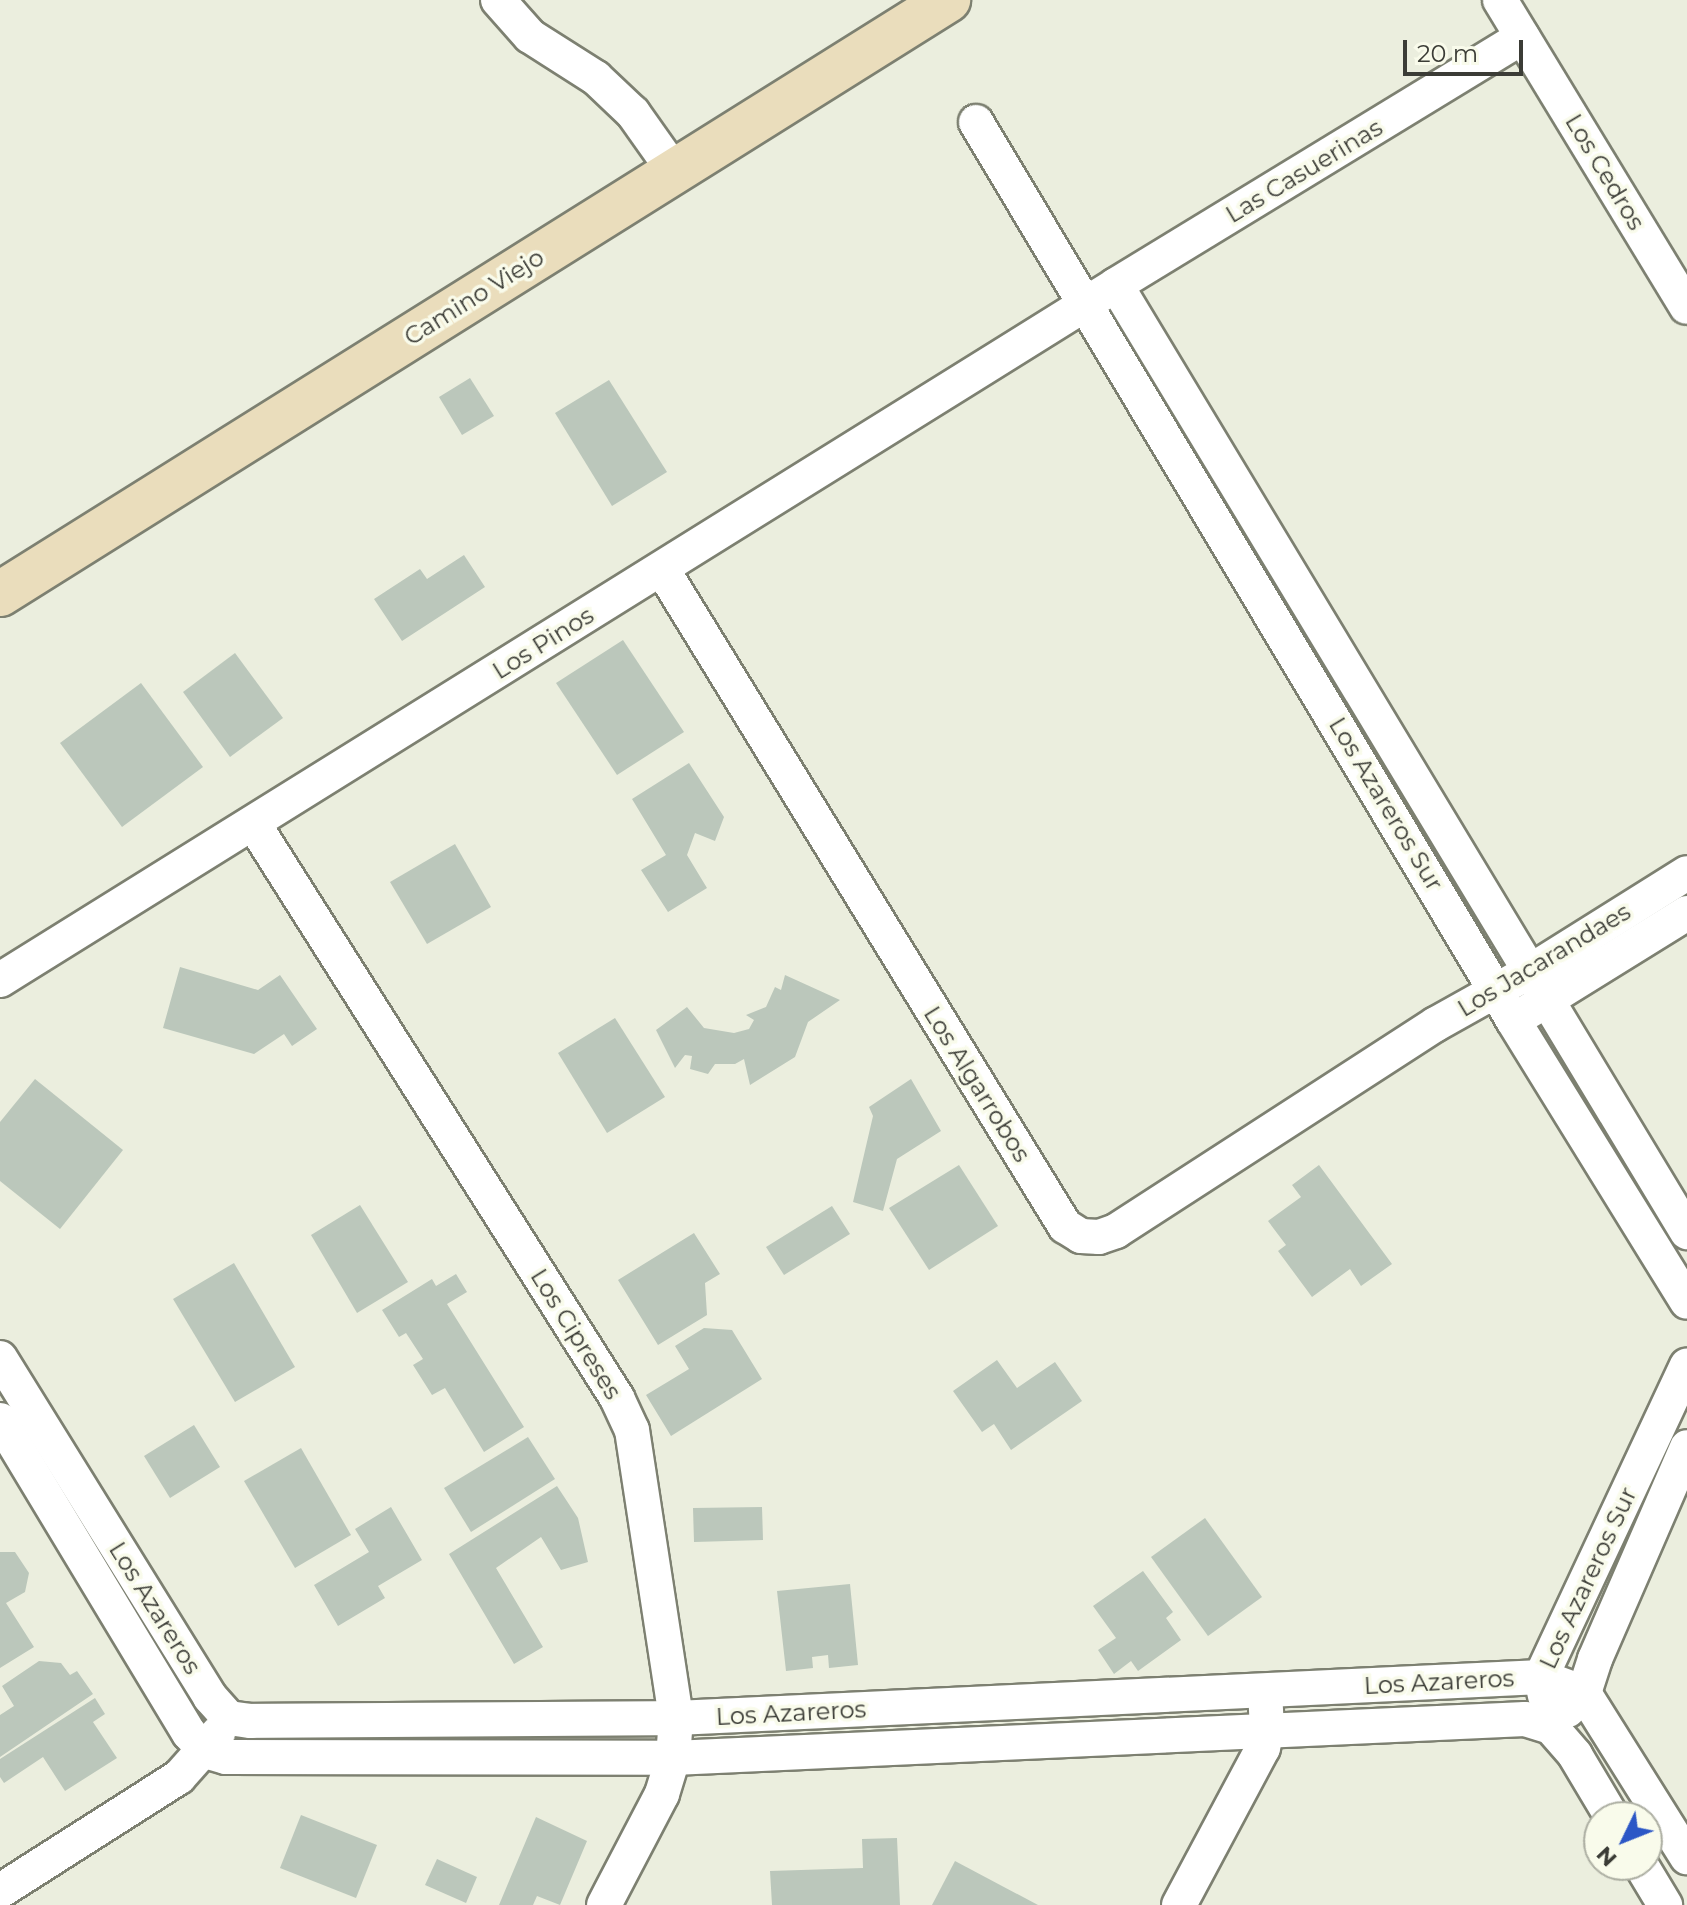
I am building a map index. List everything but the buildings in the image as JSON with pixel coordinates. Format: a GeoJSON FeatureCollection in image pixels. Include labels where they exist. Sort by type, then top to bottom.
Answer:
{"type":"FeatureCollection","features":[{"type":"Feature","properties":{"kind":"main road","name":"Camino Viejo"},"geometry":{"type":"LineString","coordinates":[[0,594],[948,0]]}},
{"type":"Feature","properties":{"kind":"street"},"geometry":{"type":"LineString","coordinates":[[498,0],[530,36],[596,78],[624,104],[674,171]]}},
{"type":"Feature","properties":{"kind":"street","name":"Los Cedros"},"geometry":{"type":"LineString","coordinates":[[1500,0],[1687,307]]}},
{"type":"Feature","properties":{"kind":"street","name":"Las Casuerinas"},"geometry":{"type":"LineString","coordinates":[[1085,304],[1522,37]]}},
{"type":"Feature","properties":{"kind":"street","name":"Los Azareros Sur"},"geometry":{"type":"LineString","coordinates":[[976,122],[1687,1302]]}},
{"type":"Feature","properties":{"kind":"street","name":"Los Azareros Sur"},"geometry":{"type":"LineString","coordinates":[[1116,285],[1687,1232]]}},
{"type":"Feature","properties":{"kind":"street","name":"Los Pinos"},"geometry":{"type":"LineString","coordinates":[[0,980],[1085,304]]}},
{"type":"Feature","properties":{"kind":"street","name":"Los Algarrobos"},"geometry":{"type":"LineString","coordinates":[[662,569],[1065,1226],[1081,1236],[1099,1237],[1116,1231],[1436,1024]]}},
{"type":"Feature","properties":{"kind":"street","name":"Los Cipreses"},"geometry":{"type":"LineString","coordinates":[[253,823],[617,1398],[632,1430],[676,1718],[673,1758],[662,1794],[604,1905]]}},
{"type":"Feature","properties":{"kind":"street","name":"Los Jacarandaes"},"geometry":{"type":"LineString","coordinates":[[1506,1005],[1531,971],[1687,873]]}},
{"type":"Feature","properties":{"kind":"street","name":"Los Jacarandaes"},"geometry":{"type":"LineString","coordinates":[[1436,1024],[1506,1005],[1547,1001],[1687,913]]}},
{"type":"Feature","properties":{"kind":"street","name":"Los Azareros"},"geometry":{"type":"LineString","coordinates":[[0,1358],[210,1697],[229,1718],[251,1721],[676,1718],[1541,1677],[1584,1693]]}},
{"type":"Feature","properties":{"kind":"street","name":"Los Azareros Sur"},"geometry":{"type":"LineString","coordinates":[[1551,1727],[1541,1677],[1687,1366]]}},
{"type":"Feature","properties":{"kind":"street","name":"Los Azareros"},"geometry":{"type":"LineString","coordinates":[[0,1420],[189,1733],[205,1751],[226,1757],[673,1758],[1525,1719],[1551,1727]]}},
{"type":"Feature","properties":{"kind":"street","name":"Los Azareros Sur"},"geometry":{"type":"LineString","coordinates":[[1551,1727],[1584,1693],[1595,1659],[1687,1447]]}},
{"type":"Feature","properties":{"kind":"street"},"geometry":{"type":"LineString","coordinates":[[1179,1905],[1263,1748],[1267,1729],[1265,1692]]}},
{"type":"Feature","properties":{"kind":"street"},"geometry":{"type":"LineString","coordinates":[[1584,1693],[1687,1857]]}},
{"type":"Feature","properties":{"kind":"street"},"geometry":{"type":"LineString","coordinates":[[0,1891],[179,1777],[205,1751],[229,1718]]}},
{"type":"Feature","properties":{"kind":"street"},"geometry":{"type":"LineString","coordinates":[[1551,1727],[1575,1755],[1602,1801]]}},
{"type":"Feature","properties":{"kind":"street"},"geometry":{"type":"LineString","coordinates":[[1651,1881],[1665,1905]]}}]}
